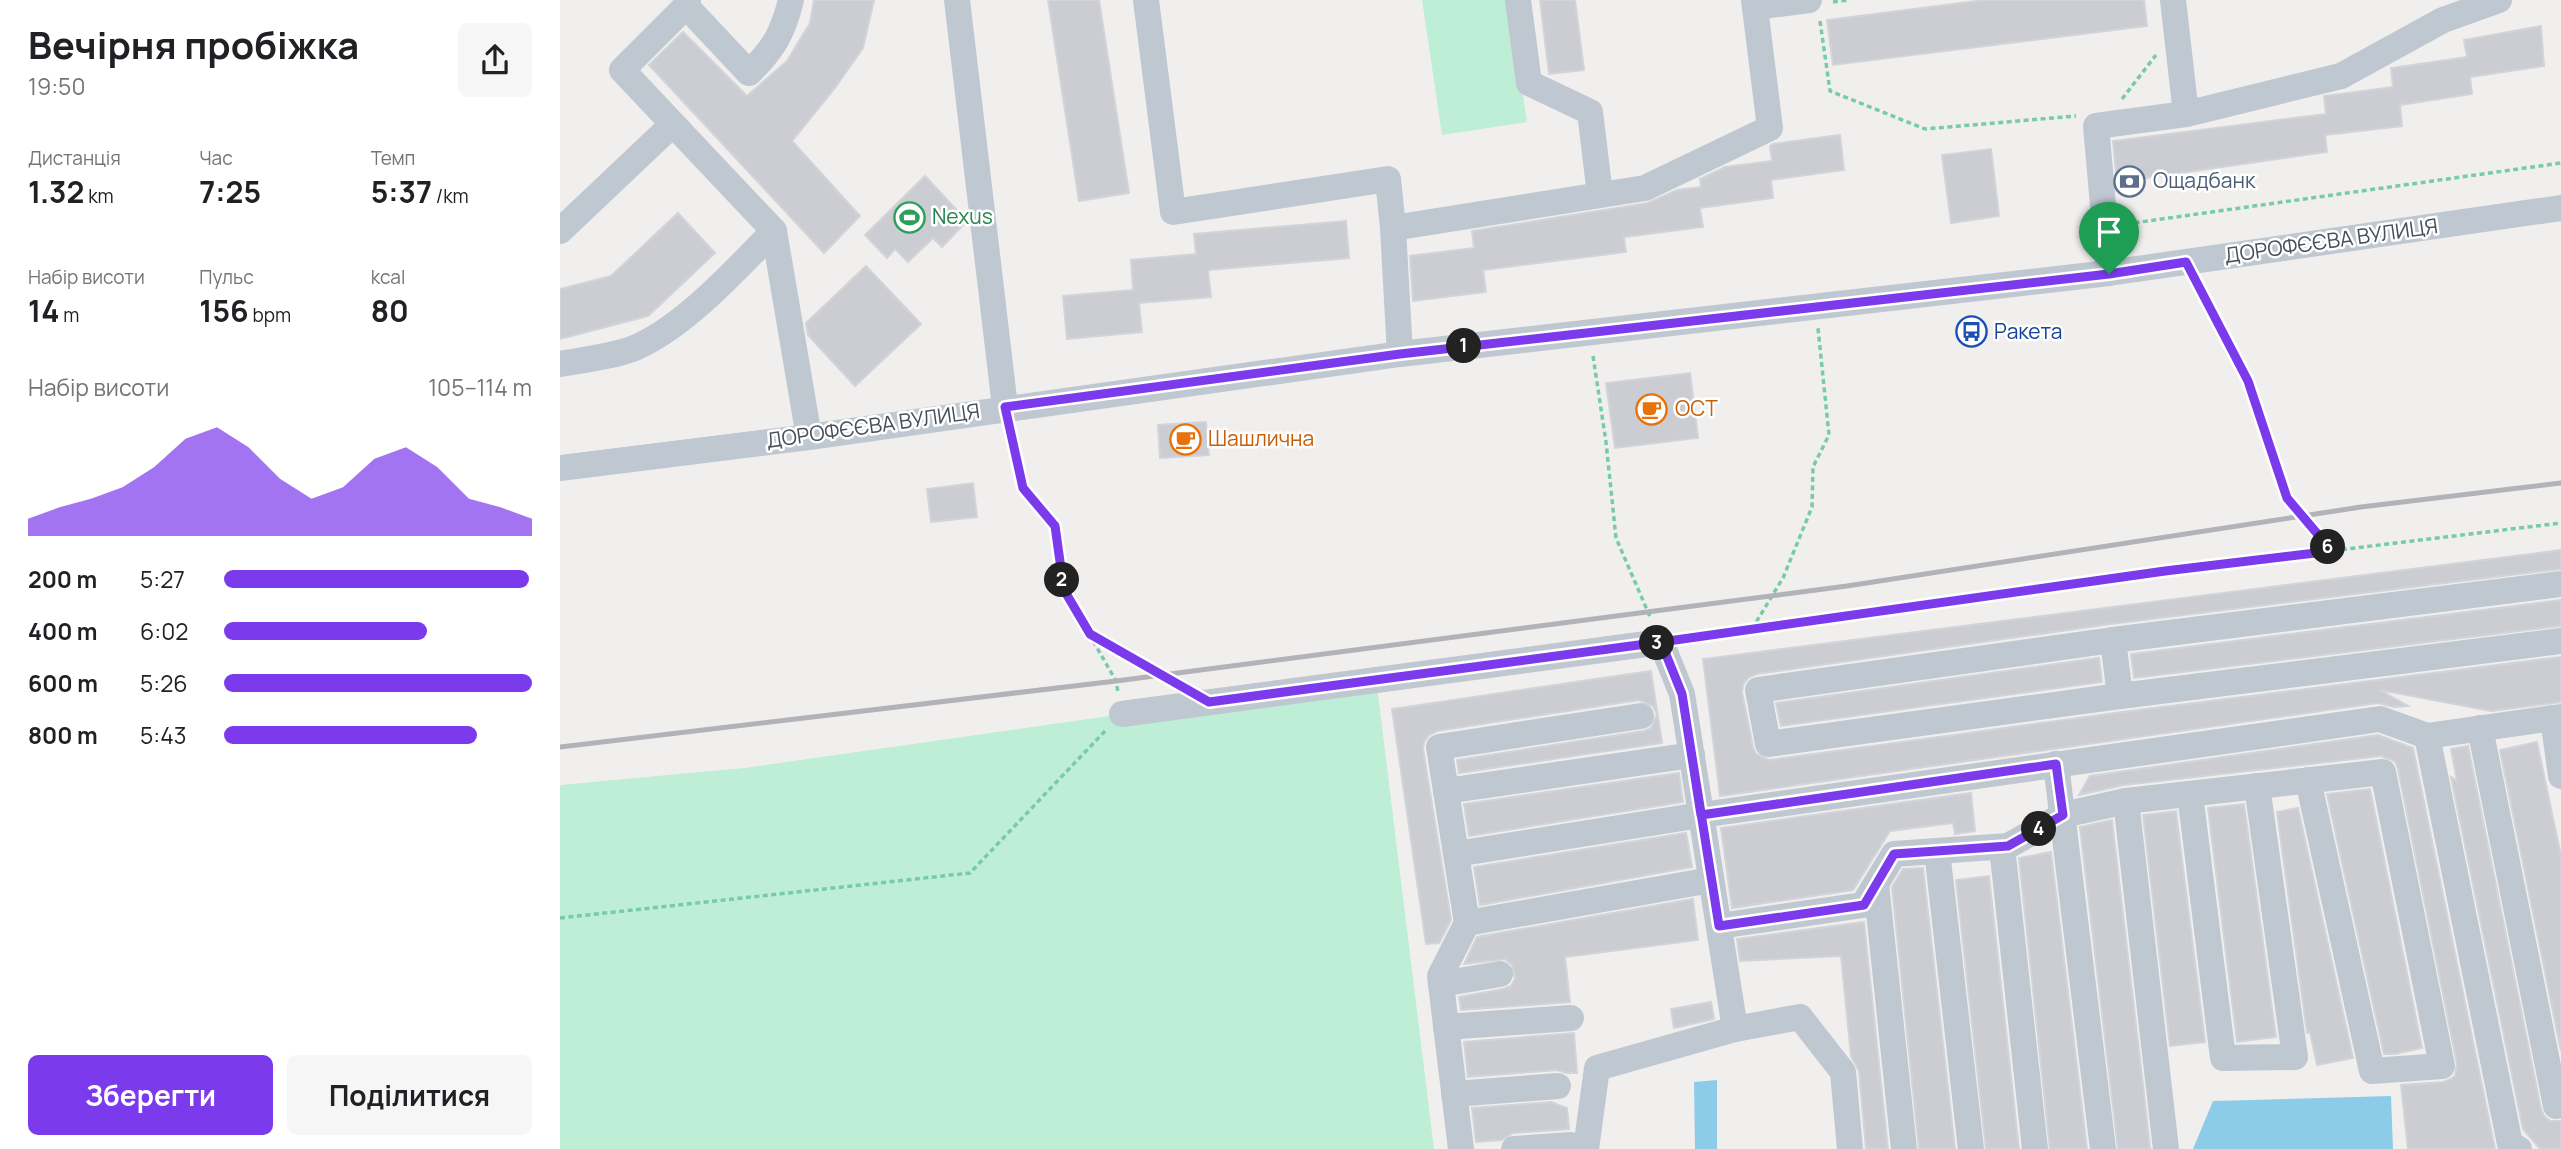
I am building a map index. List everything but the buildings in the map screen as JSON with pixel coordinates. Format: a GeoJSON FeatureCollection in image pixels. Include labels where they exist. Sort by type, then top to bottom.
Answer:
{"type":"FeatureCollection","features":[{"type":"Feature","properties":{"kind":"street"},"geometry":{"type":"LineString","coordinates":[[791,0],[786,18],[769,54],[750,74],[687,3],[622,70],[774,231],[809,437]]}},
{"type":"Feature","properties":{"kind":"street"},"geometry":{"type":"LineString","coordinates":[[957,0],[1005,407]]}},
{"type":"Feature","properties":{"kind":"street"},"geometry":{"type":"LineString","coordinates":[[1146,0],[1174,212],[1388,179],[1400,354]]}},
{"type":"Feature","properties":{"kind":"street"},"geometry":{"type":"LineString","coordinates":[[1518,0],[1529,83],[1590,112],[1600,195]]}},
{"type":"Feature","properties":{"kind":"street"},"geometry":{"type":"LineString","coordinates":[[2173,0],[2186,114]]}},
{"type":"Feature","properties":{"kind":"street"},"geometry":{"type":"LineString","coordinates":[[2109,274],[2096,127],[2186,114],[2341,76],[2443,20],[2499,0]]}},
{"type":"Feature","properties":{"kind":"street"},"geometry":{"type":"LineString","coordinates":[[1393,228],[1645,188],[1770,128],[1755,4],[1818,7]]}},
{"type":"Feature","properties":{"kind":"street"},"geometry":{"type":"LineString","coordinates":[[560,231],[673,124]]}},
{"type":"Feature","properties":{"kind":"street","name":"ДОРОФЄЄВА ВУЛИЦЯ"},"geometry":{"type":"LineString","coordinates":[[560,468],[809,437],[1005,407],[1400,354],[2109,274],[2561,208]]}},
{"type":"Feature","properties":{"kind":"street"},"geometry":{"type":"LineString","coordinates":[[560,364],[636,348],[668,330],[774,231]]}},
{"type":"Feature","properties":{"kind":"street"},"geometry":{"type":"LineString","coordinates":[[2561,584],[2113,640],[1758,690],[1768,744],[2120,696],[2561,641]]}},
{"type":"Feature","properties":{"kind":"street"},"geometry":{"type":"LineString","coordinates":[[2113,640],[2120,696]]}},
{"type":"Feature","properties":{"kind":"street"},"geometry":{"type":"LineString","coordinates":[[1122,714],[1661,642],[1682,694],[1735,1029]]}},
{"type":"Feature","properties":{"kind":"street"},"geometry":{"type":"LineString","coordinates":[[1461,1149],[1440,976],[1466,923],[1439,747],[1641,716]]}},
{"type":"Feature","properties":{"kind":"street"},"geometry":{"type":"LineString","coordinates":[[1456,854],[1701,815],[2379,719],[2427,736],[2557,717],[2561,773]]}},
{"type":"Feature","properties":{"kind":"street"},"geometry":{"type":"LineString","coordinates":[[2480,728],[2556,1106],[2561,1105]]}},
{"type":"Feature","properties":{"kind":"street"},"geometry":{"type":"LineString","coordinates":[[2427,736],[2510,1143],[2519,1149]]}},
{"type":"Feature","properties":{"kind":"street"},"geometry":{"type":"LineString","coordinates":[[1446,790],[1692,755]]}},
{"type":"Feature","properties":{"kind":"street"},"geometry":{"type":"LineString","coordinates":[[2056,764],[2103,1149]]}},
{"type":"Feature","properties":{"kind":"street"},"geometry":{"type":"LineString","coordinates":[[1719,926],[1864,905],[1894,854],[2008,846],[2063,815],[2126,801],[2308,780],[2383,772],[2442,1066],[2372,1071],[2308,780]]}},
{"type":"Feature","properties":{"kind":"street"},"geometry":{"type":"LineString","coordinates":[[2190,794],[2223,1058],[2295,1057],[2257,786]]}},
{"type":"Feature","properties":{"kind":"street"},"geometry":{"type":"LineString","coordinates":[[2126,801],[2166,1149]]}},
{"type":"Feature","properties":{"kind":"street"},"geometry":{"type":"LineString","coordinates":[[2002,847],[2035,1149]]}},
{"type":"Feature","properties":{"kind":"street"},"geometry":{"type":"LineString","coordinates":[[1937,851],[1971,1149]]}},
{"type":"Feature","properties":{"kind":"street"},"geometry":{"type":"LineString","coordinates":[[1466,923],[1711,880]]}},
{"type":"Feature","properties":{"kind":"street"},"geometry":{"type":"LineString","coordinates":[[1876,884],[1904,1149]]}},
{"type":"Feature","properties":{"kind":"street"},"geometry":{"type":"LineString","coordinates":[[1441,984],[1500,974]]}},
{"type":"Feature","properties":{"kind":"street"},"geometry":{"type":"LineString","coordinates":[[1514,1149],[1579,1147],[1597,1068],[1735,1029],[1800,1017],[1843,1072],[1850,1149]]}},
{"type":"Feature","properties":{"kind":"street"},"geometry":{"type":"LineString","coordinates":[[1446,1027],[1571,1018]]}},
{"type":"Feature","properties":{"kind":"street"},"geometry":{"type":"LineString","coordinates":[[1454,1094],[1558,1086]]}},
{"type":"Feature","properties":{"kind":"path"},"geometry":{"type":"LineString","coordinates":[[1848,0],[1818,7],[1830,92],[1925,129],[2085,115]]}},
{"type":"Feature","properties":{"kind":"path"},"geometry":{"type":"LineString","coordinates":[[2119,103],[2160,50]]}},
{"type":"Feature","properties":{"kind":"path"},"geometry":{"type":"LineString","coordinates":[[2105,227],[2561,163]]}},
{"type":"Feature","properties":{"kind":"path"},"geometry":{"type":"LineString","coordinates":[[2186,262],[2248,381],[2287,498],[2332,551]]}},
{"type":"Feature","properties":{"kind":"path"},"geometry":{"type":"LineString","coordinates":[[1752,629],[1783,578],[1812,507],[1813,467],[1829,435],[1815,307]]}},
{"type":"Feature","properties":{"kind":"path"},"geometry":{"type":"LineString","coordinates":[[1590,332],[1616,538],[1661,642],[2165,571],[2561,523]]}},
{"type":"Feature","properties":{"kind":"path"},"geometry":{"type":"LineString","coordinates":[[560,918],[970,873],[1122,714],[1116,681],[1064,590],[1055,526],[1023,488],[1005,407]]}},
{"type":"Feature","properties":{"kind":"path"},"geometry":{"type":"LineString","coordinates":[[1090,634],[1174,682]]}},
{"type":"Feature","properties":{"kind":"green space"},"geometry":{"type":"Polygon","coordinates":[[[1422,0],[1509,0],[1527,122],[1442,135],[1422,0]]]}},
{"type":"Feature","properties":{"kind":"green space"},"geometry":{"type":"Polygon","coordinates":[[[1376,678],[1434,1149],[560,1149],[560,785],[744,768],[1376,678]]]}},
{"type":"Feature","properties":{"kind":"water"},"geometry":{"type":"Polygon","coordinates":[[[1717,1080],[1717,1149],[1695,1149],[1694,1082],[1717,1080]]]}},
{"type":"Feature","properties":{"kind":"water"},"geometry":{"type":"Polygon","coordinates":[[[2391,1096],[2393,1149],[2193,1149],[2213,1101],[2391,1096]]]}},
{"type":"Feature","properties":{"kind":"railway"},"geometry":{"type":"LineString","coordinates":[[560,747],[1116,681],[1847,586],[2361,507],[2561,483]]}},
{"type":"Feature","properties":{"kind":"place","name":"Ощадбанк"},"geometry":{"type":"Point","coordinates":[2130,181]}},
{"type":"Feature","properties":{"kind":"place","name":"Nexus"},"geometry":{"type":"Point","coordinates":[909,217]}},
{"type":"Feature","properties":{"kind":"place","name":"Ракета"},"geometry":{"type":"Point","coordinates":[1971,332]}},
{"type":"Feature","properties":{"kind":"place","name":"ОСТ"},"geometry":{"type":"Point","coordinates":[1652,409]}},
{"type":"Feature","properties":{"kind":"place","name":"Шашлична"},"geometry":{"type":"Point","coordinates":[1185,439]}},
{"type":"Feature","properties":{"kind":"route"},"geometry":{"type":"LineString","coordinates":[[2109,274],[1400,354],[1005,407],[1023,488],[1055,526],[1064,590],[1090,634],[1209,702],[1661,642],[1682,694],[1711,880],[1719,926],[1864,905],[1894,854],[2008,846],[2063,815],[2056,764],[1701,815],[1682,694],[1661,642],[2165,571],[2332,551],[2287,498],[2248,381],[2186,262],[2109,274]]}}]}
